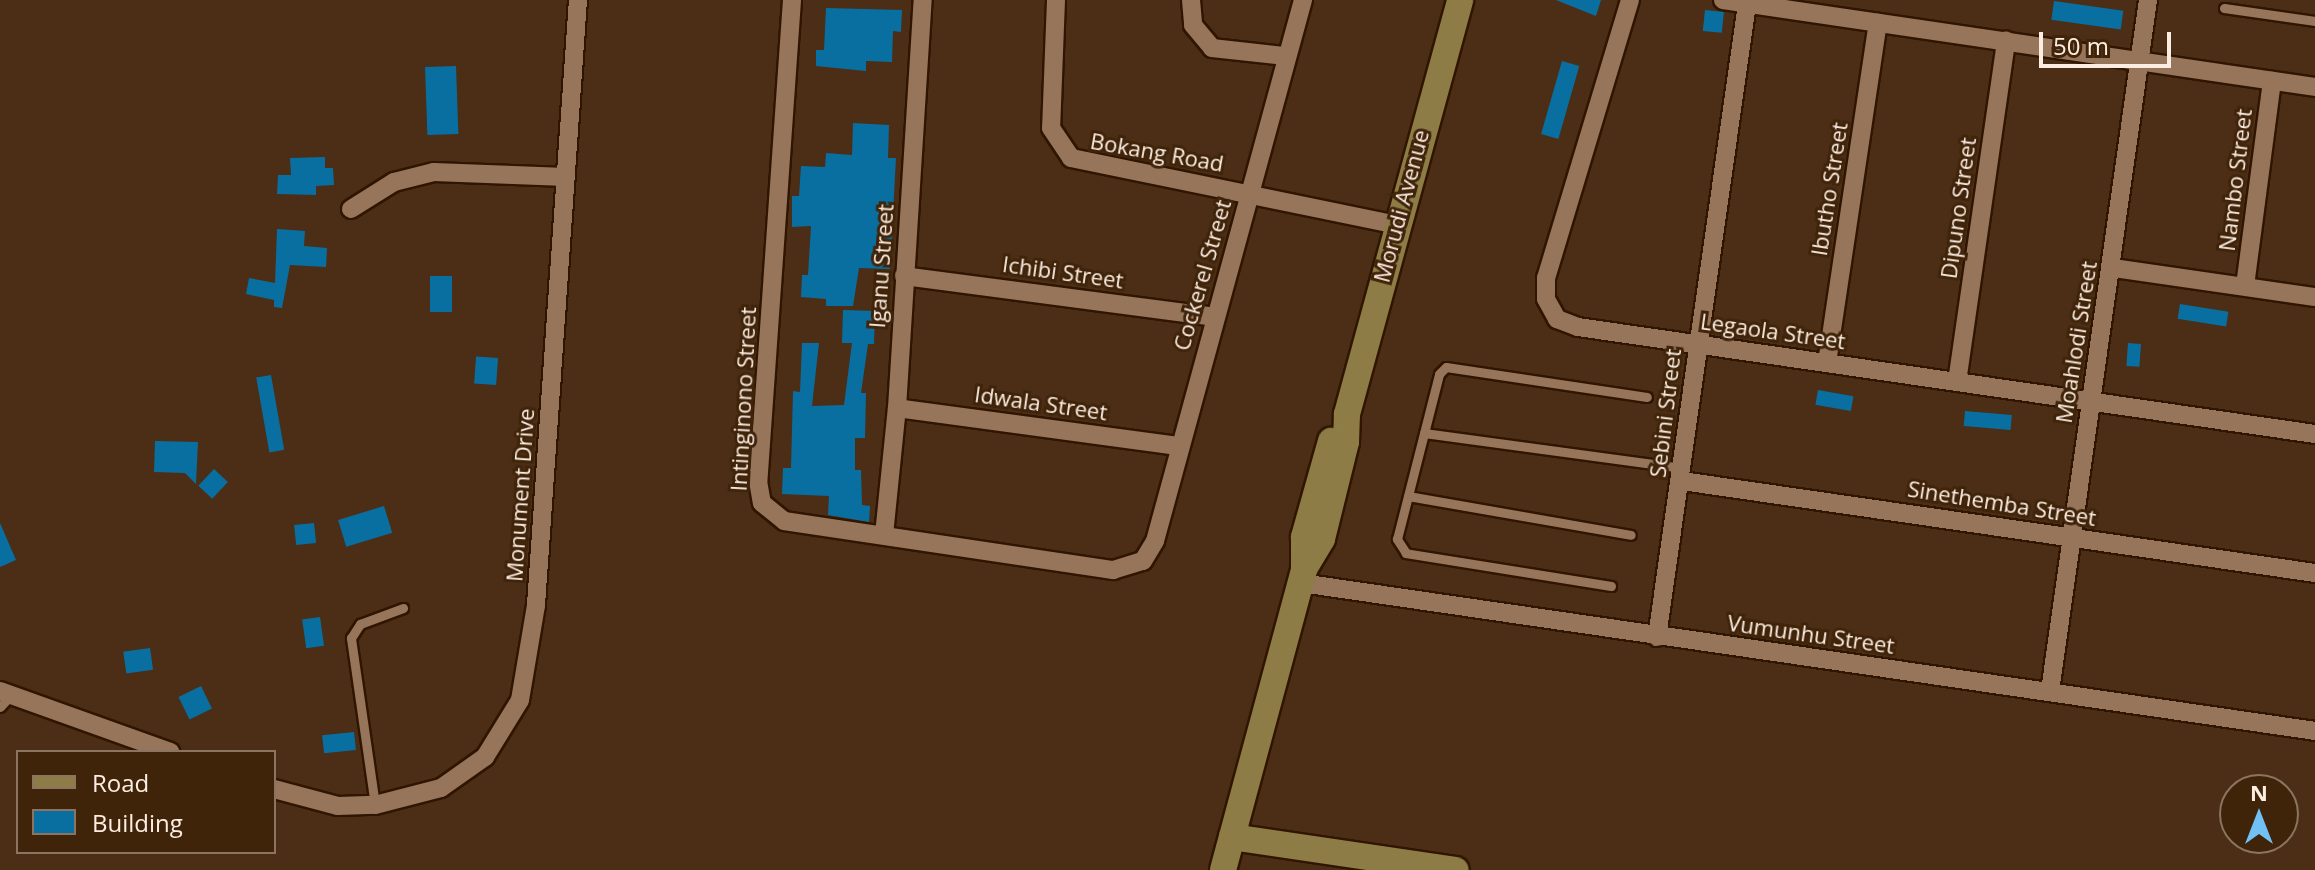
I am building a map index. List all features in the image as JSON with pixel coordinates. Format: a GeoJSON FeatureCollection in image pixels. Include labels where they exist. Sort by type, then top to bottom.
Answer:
{"type":"FeatureCollection","features":[{"type":"Feature","properties":{"kind":"street","name":"Monument Drive"},"geometry":{"type":"LineString","coordinates":[[276,790],[338,806],[375,805],[441,788],[485,757],[520,700],[536,605],[578,0]]}},
{"type":"Feature","properties":{"kind":"street","name":"Intinginono Street"},"geometry":{"type":"LineString","coordinates":[[792,0],[760,494],[767,511],[784,521],[1113,570],[1143,561]]}},
{"type":"Feature","properties":{"kind":"street","name":"Iganu Street"},"geometry":{"type":"LineString","coordinates":[[884,535],[897,408],[923,0]]}},
{"type":"Feature","properties":{"kind":"street","name":"Bokang Road"},"geometry":{"type":"LineString","coordinates":[[1056,0],[1050,113],[1062,152],[1090,166],[1251,193],[1397,225]]}},
{"type":"Feature","properties":{"kind":"street"},"geometry":{"type":"LineString","coordinates":[[1191,0],[1193,25],[1212,48],[1284,56]]}},
{"type":"Feature","properties":{"kind":"street","name":"Cockerel Street"},"geometry":{"type":"LineString","coordinates":[[1143,561],[1155,541],[1178,446],[1251,193],[1284,56],[1303,0]]}},
{"type":"Feature","properties":{"kind":"street","name":"Morudi Avenue"},"geometry":{"type":"LineString","coordinates":[[1223,870],[1302,576],[1304,537],[1316,488],[1331,439],[1347,414],[1460,0]]}},
{"type":"Feature","properties":{"kind":"street","name":"Legaola Street"},"geometry":{"type":"LineString","coordinates":[[1630,0],[1546,278],[1546,299],[1550,310],[1566,324],[2315,434]]}},
{"type":"Feature","properties":{"kind":"street"},"geometry":{"type":"LineString","coordinates":[[1723,0],[2315,87]]}},
{"type":"Feature","properties":{"kind":"street","name":"Moahlodi Street"},"geometry":{"type":"LineString","coordinates":[[2050,691],[2090,402],[2113,268],[2148,0]]}},
{"type":"Feature","properties":{"kind":"street","name":"Sebini Street"},"geometry":{"type":"LineString","coordinates":[[1657,637],[1747,4]]}},
{"type":"Feature","properties":{"kind":"street","name":"Ibutho Street"},"geometry":{"type":"LineString","coordinates":[[1827,363],[1878,23]]}},
{"type":"Feature","properties":{"kind":"street","name":"Dipuno Street"},"geometry":{"type":"LineString","coordinates":[[1957,382],[2006,41]]}},
{"type":"Feature","properties":{"kind":"street","name":"Nambo Street"},"geometry":{"type":"LineString","coordinates":[[2245,286],[2272,81]]}},
{"type":"Feature","properties":{"kind":"street"},"geometry":{"type":"LineString","coordinates":[[351,209],[394,182],[434,172],[566,177]]}},
{"type":"Feature","properties":{"kind":"street"},"geometry":{"type":"LineString","coordinates":[[2113,268],[2315,297]]}},
{"type":"Feature","properties":{"kind":"street","name":"Ichibi Street"},"geometry":{"type":"LineString","coordinates":[[904,276],[1214,317]]}},
{"type":"Feature","properties":{"kind":"street","name":"Idwala Street"},"geometry":{"type":"LineString","coordinates":[[897,408],[1178,446]]}},
{"type":"Feature","properties":{"kind":"street","name":"Sinethemba Street"},"geometry":{"type":"LineString","coordinates":[[1682,474],[2071,539],[2315,573]]}},
{"type":"Feature","properties":{"kind":"street","name":"Vumunhu Street"},"geometry":{"type":"LineString","coordinates":[[1302,576],[1657,637],[2315,731]]}},
{"type":"Feature","properties":{"kind":"street"},"geometry":{"type":"LineString","coordinates":[[3,700],[164,750]]}},
{"type":"Feature","properties":{"kind":"street"},"geometry":{"type":"LineString","coordinates":[[1232,837],[1456,870]]}},
{"type":"Feature","properties":{"kind":"lane"},"geometry":{"type":"LineString","coordinates":[[2224,8],[2315,21]]}},
{"type":"Feature","properties":{"kind":"lane"},"geometry":{"type":"LineString","coordinates":[[1611,586],[1406,553],[1397,539],[1424,433],[1446,367],[1647,397]]}},
{"type":"Feature","properties":{"kind":"lane"},"geometry":{"type":"LineString","coordinates":[[1424,433],[1682,474]]}},
{"type":"Feature","properties":{"kind":"lane"},"geometry":{"type":"LineString","coordinates":[[1408,496],[1631,535]]}},
{"type":"Feature","properties":{"kind":"lane"},"geometry":{"type":"LineString","coordinates":[[375,805],[351,638],[360,624],[403,608]]}},
{"type":"Feature","properties":{"kind":"building"},"geometry":{"type":"Polygon","coordinates":[[[1556,0],[1601,0],[1596,16],[1556,0]]]}},
{"type":"Feature","properties":{"kind":"building"},"geometry":{"type":"Polygon","coordinates":[[[2054,1],[2123,11],[2121,30],[2051,20],[2054,1]]]}},
{"type":"Feature","properties":{"kind":"building"},"geometry":{"type":"Polygon","coordinates":[[[826,8],[902,10],[901,32],[893,31],[892,62],[866,61],[866,71],[816,66],[816,50],[824,50],[826,8]]]}},
{"type":"Feature","properties":{"kind":"building"},"geometry":{"type":"Polygon","coordinates":[[[1705,10],[1724,12],[1722,33],[1703,31],[1705,10]]]}},
{"type":"Feature","properties":{"kind":"building"},"geometry":{"type":"Polygon","coordinates":[[[1562,61],[1579,66],[1558,139],[1541,134],[1562,61]]]}},
{"type":"Feature","properties":{"kind":"building"},"geometry":{"type":"Polygon","coordinates":[[[456,66],[458,134],[427,135],[425,67],[456,66]]]}},
{"type":"Feature","properties":{"kind":"building"},"geometry":{"type":"Polygon","coordinates":[[[853,123],[889,125],[888,158],[896,158],[890,269],[859,268],[853,306],[826,306],[826,299],[801,297],[802,275],[808,275],[811,226],[792,227],[792,196],[799,196],[801,166],[825,167],[826,153],[852,155],[853,123]]]}},
{"type":"Feature","properties":{"kind":"building"},"geometry":{"type":"Polygon","coordinates":[[[325,157],[325,168],[333,168],[334,185],[316,186],[316,195],[277,194],[278,175],[291,175],[290,158],[325,157]]]}},
{"type":"Feature","properties":{"kind":"building"},"geometry":{"type":"Polygon","coordinates":[[[277,229],[305,231],[304,246],[327,248],[326,267],[290,265],[282,308],[274,307],[274,300],[246,294],[249,278],[275,283],[277,229]]]}},
{"type":"Feature","properties":{"kind":"building"},"geometry":{"type":"Polygon","coordinates":[[[430,276],[452,276],[452,312],[430,312],[430,276]]]}},
{"type":"Feature","properties":{"kind":"building"},"geometry":{"type":"Polygon","coordinates":[[[2180,304],[2228,312],[2226,326],[2178,319],[2180,304]]]}},
{"type":"Feature","properties":{"kind":"building"},"geometry":{"type":"Polygon","coordinates":[[[843,310],[875,311],[874,344],[868,344],[861,393],[866,393],[865,438],[855,438],[855,470],[861,470],[862,505],[870,506],[869,522],[828,515],[829,496],[782,494],[783,468],[791,468],[793,391],[800,392],[802,343],[819,343],[812,406],[844,405],[852,343],[842,343],[843,310]]]}},
{"type":"Feature","properties":{"kind":"building"},"geometry":{"type":"Polygon","coordinates":[[[2128,343],[2141,344],[2139,367],[2126,366],[2128,343]]]}},
{"type":"Feature","properties":{"kind":"building"},"geometry":{"type":"Polygon","coordinates":[[[476,356],[498,358],[496,385],[474,383],[476,356]]]}},
{"type":"Feature","properties":{"kind":"building"},"geometry":{"type":"Polygon","coordinates":[[[271,375],[284,450],[269,452],[256,378],[271,375]]]}},
{"type":"Feature","properties":{"kind":"building"},"geometry":{"type":"Polygon","coordinates":[[[1818,390],[1853,396],[1851,411],[1815,405],[1818,390]]]}},
{"type":"Feature","properties":{"kind":"building"},"geometry":{"type":"Polygon","coordinates":[[[1965,411],[2012,415],[2011,430],[1964,426],[1965,411]]]}},
{"type":"Feature","properties":{"kind":"building"},"geometry":{"type":"Polygon","coordinates":[[[155,441],[198,442],[196,484],[185,473],[154,472],[155,441]]]}},
{"type":"Feature","properties":{"kind":"building"},"geometry":{"type":"Polygon","coordinates":[[[214,469],[228,482],[212,499],[198,486],[214,469]]]}},
{"type":"Feature","properties":{"kind":"building"},"geometry":{"type":"Polygon","coordinates":[[[384,506],[392,533],[346,547],[338,520],[384,506]]]}},
{"type":"Feature","properties":{"kind":"building"},"geometry":{"type":"Polygon","coordinates":[[[0,523],[16,560],[0,567],[0,523]]]}},
{"type":"Feature","properties":{"kind":"building"},"geometry":{"type":"Polygon","coordinates":[[[314,523],[316,543],[296,545],[294,525],[314,523]]]}},
{"type":"Feature","properties":{"kind":"building"},"geometry":{"type":"Polygon","coordinates":[[[320,617],[324,646],[306,648],[302,620],[320,617]]]}},
{"type":"Feature","properties":{"kind":"building"},"geometry":{"type":"Polygon","coordinates":[[[150,648],[153,670],[126,674],[123,652],[150,648]]]}},
{"type":"Feature","properties":{"kind":"building"},"geometry":{"type":"Polygon","coordinates":[[[201,686],[212,708],[189,719],[179,697],[201,686]]]}},
{"type":"Feature","properties":{"kind":"building"},"geometry":{"type":"Polygon","coordinates":[[[354,732],[356,750],[324,753],[322,735],[354,732]]]}}]}
